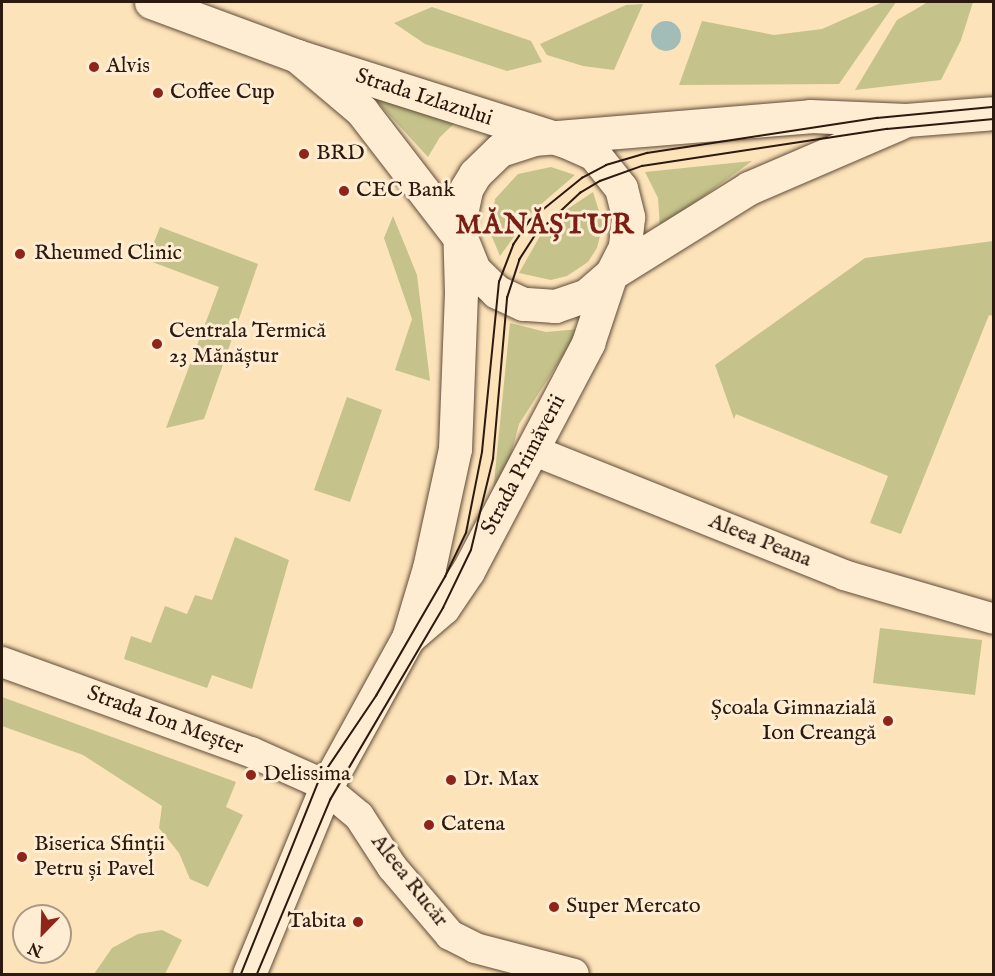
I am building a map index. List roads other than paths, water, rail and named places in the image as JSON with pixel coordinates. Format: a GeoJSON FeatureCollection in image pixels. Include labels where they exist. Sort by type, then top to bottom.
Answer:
{"type":"FeatureCollection","features":[{"type":"Feature","properties":{"kind":"main road","name":"Strada Izlazului"},"geometry":{"type":"LineString","coordinates":[[151,2],[297,56],[551,139]]}},
{"type":"Feature","properties":{"kind":"main road","name":"Strada Izlazului"},"geometry":{"type":"LineString","coordinates":[[297,56],[362,111],[462,241]]}},
{"type":"Feature","properties":{"kind":"main road","name":"Strada Primăverii"},"geometry":{"type":"LineString","coordinates":[[249,975],[326,787],[408,638],[445,508],[455,449],[462,241],[461,206],[475,174],[500,150],[533,139],[810,116],[906,120],[993,112]]}},
{"type":"Feature","properties":{"kind":"main road","name":"Strada Primăverii"},"geometry":{"type":"LineString","coordinates":[[462,241],[484,282],[523,304],[539,307],[572,302],[600,286],[611,274],[750,188],[906,120]]}},
{"type":"Feature","properties":{"kind":"main road","name":"Strada Primăverii"},"geometry":{"type":"LineString","coordinates":[[408,638],[443,608],[468,571],[588,343],[628,232],[621,188],[594,154],[551,139]]}},
{"type":"Feature","properties":{"kind":"street","name":"Aleea Peana"},"geometry":{"type":"LineString","coordinates":[[532,450],[844,575],[993,619]]}},
{"type":"Feature","properties":{"kind":"street","name":"Strada Ion Meșter"},"geometry":{"type":"LineString","coordinates":[[2,662],[251,752],[326,787]]}},
{"type":"Feature","properties":{"kind":"street","name":"Aleea Rucăr"},"geometry":{"type":"LineString","coordinates":[[326,787],[359,816],[392,867],[450,934],[475,948],[574,975]]}},
{"type":"Feature","properties":{"kind":"water"},"geometry":{"type":"Polygon","coordinates":[[[666,21],[677,25],[681,36],[677,47],[666,51],[655,47],[651,36],[655,25],[666,21]]]}},
{"type":"Feature","properties":{"kind":"tram line"},"geometry":{"type":"LineString","coordinates":[[241,974],[318,782],[376,696],[445,577],[466,533],[482,452],[499,282],[513,245],[530,220],[582,178],[606,165],[647,153],[877,118],[994,107]]}},
{"type":"Feature","properties":{"kind":"tram line"},"geometry":{"type":"LineString","coordinates":[[257,974],[330,800],[443,608],[471,550],[493,459],[507,298],[519,260],[535,235],[580,193],[600,181],[642,166],[887,129],[994,119]]}},
{"type":"Feature","properties":{"kind":"place","name":"Alvis"},"geometry":{"type":"Point","coordinates":[94,67]}},
{"type":"Feature","properties":{"kind":"place","name":"Coffee Cup"},"geometry":{"type":"Point","coordinates":[158,93]}},
{"type":"Feature","properties":{"kind":"place","name":"BRD"},"geometry":{"type":"Point","coordinates":[304,154]}},
{"type":"Feature","properties":{"kind":"place","name":"CEC Bank"},"geometry":{"type":"Point","coordinates":[344,191]}},
{"type":"Feature","properties":{"kind":"place","name":"Rheumed Clinic"},"geometry":{"type":"Point","coordinates":[20,254]}},
{"type":"Feature","properties":{"kind":"place","name":"Centrala Termică 23 Mănăștur"},"geometry":{"type":"Point","coordinates":[157,344]}},
{"type":"Feature","properties":{"kind":"place","name":"Școala Gimnazială Ion Creangă"},"geometry":{"type":"Point","coordinates":[888,721]}},
{"type":"Feature","properties":{"kind":"place","name":"Delissima"},"geometry":{"type":"Point","coordinates":[251,775]}},
{"type":"Feature","properties":{"kind":"place","name":"Dr. Max"},"geometry":{"type":"Point","coordinates":[451,780]}},
{"type":"Feature","properties":{"kind":"place","name":"Catena"},"geometry":{"type":"Point","coordinates":[429,825]}},
{"type":"Feature","properties":{"kind":"place","name":"Biserica Sfinții Petru și Pavel"},"geometry":{"type":"Point","coordinates":[22,857]}},
{"type":"Feature","properties":{"kind":"place","name":"Super Mercato"},"geometry":{"type":"Point","coordinates":[554,907]}},
{"type":"Feature","properties":{"kind":"place","name":"Tabita"},"geometry":{"type":"Point","coordinates":[358,922]}},
{"type":"Feature","properties":{"kind":"district","name":"MĂNĂȘTUR"},"geometry":{"type":"Point","coordinates":[545,226]}}]}
